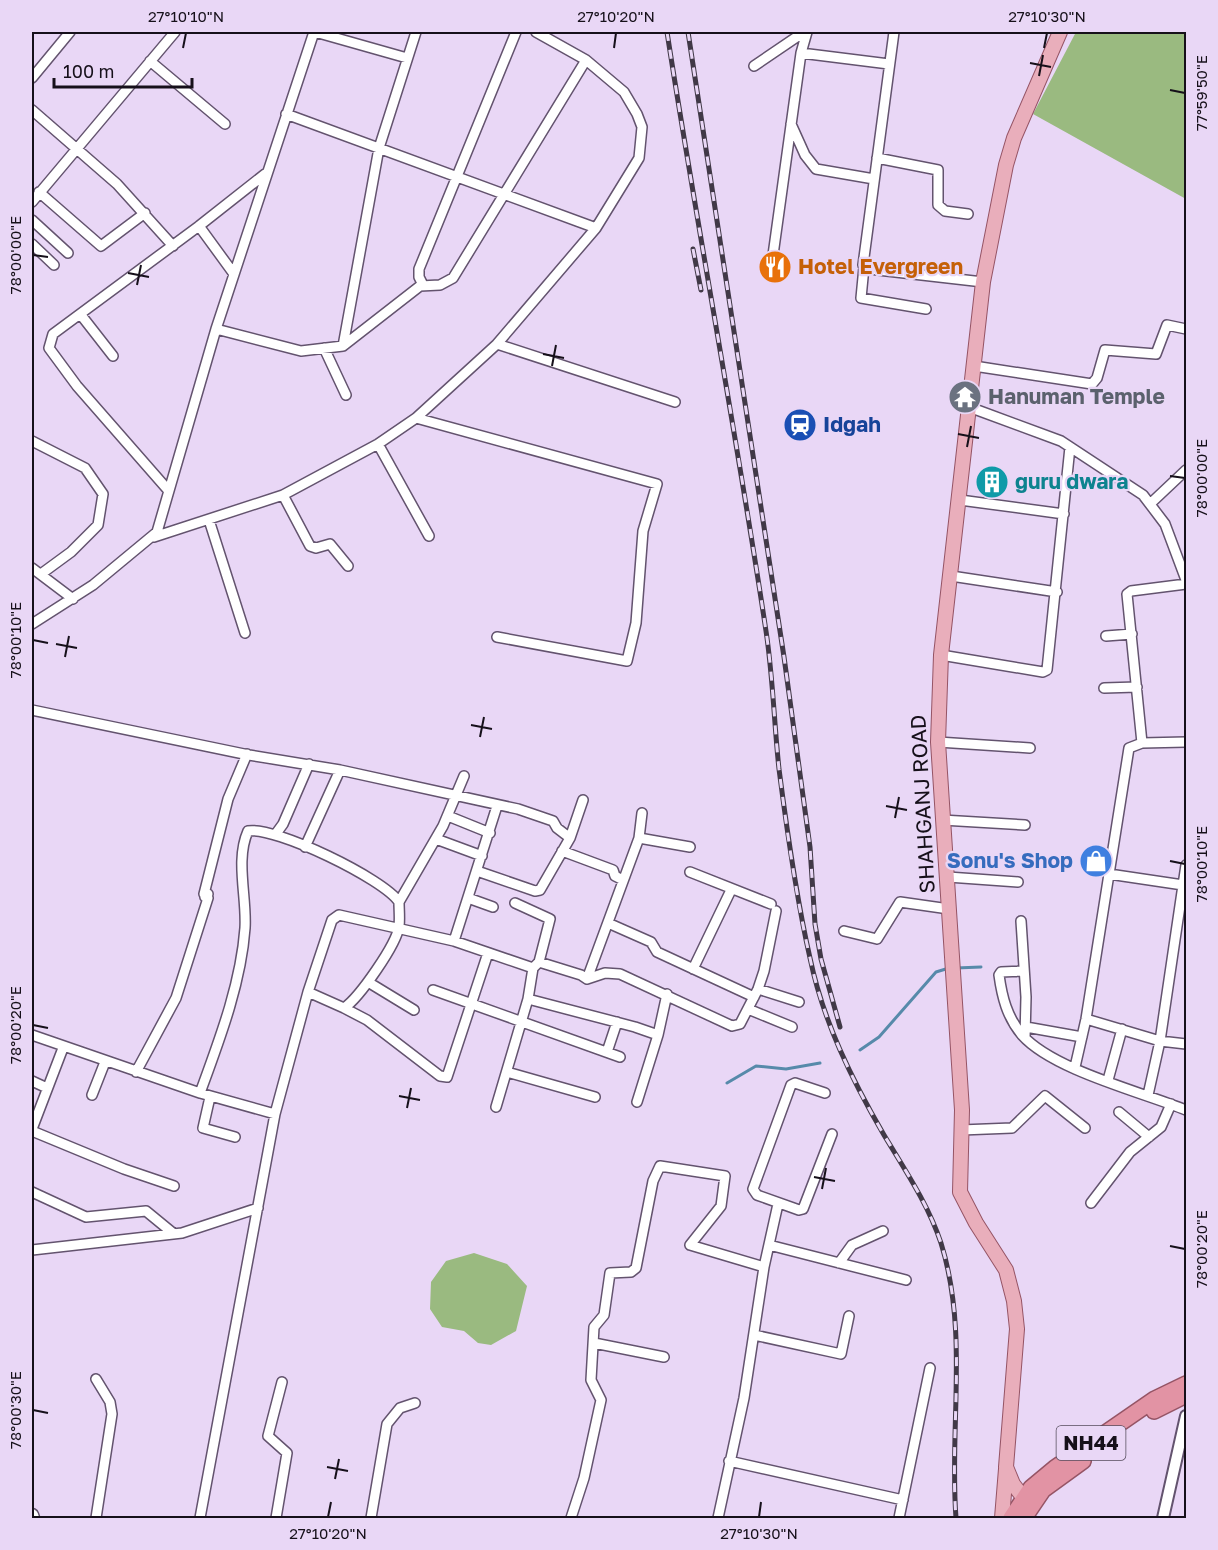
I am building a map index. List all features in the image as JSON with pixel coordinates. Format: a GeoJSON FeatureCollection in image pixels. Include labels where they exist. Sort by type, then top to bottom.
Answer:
{"type":"FeatureCollection","features":[{"type":"Feature","properties":{"kind":"highway","name":"NH44"},"geometry":{"type":"LineString","coordinates":[[1026,1508],[1038,1481],[1155,1399],[1186,1384]]}},
{"type":"Feature","properties":{"kind":"highway","name":"NH44"},"geometry":{"type":"LineString","coordinates":[[1011,1518],[1026,1508],[1043,1490],[1103,1446],[1150,1413],[1186,1395]]}},
{"type":"Feature","properties":{"kind":"main road","name":"SHAHGANJ ROAD"},"geometry":{"type":"LineString","coordinates":[[1002,1518],[1017,1329],[1014,1301],[1006,1270],[976,1223],[960,1192],[961,1130],[955,975],[938,742],[941,655],[960,500],[982,282],[1006,165],[1014,138],[1060,32]]}},
{"type":"Feature","properties":{"kind":"main road"},"geometry":{"type":"LineString","coordinates":[[1006,1467],[1018,1481],[1027,1484],[1038,1481]]}},
{"type":"Feature","properties":{"kind":"main road"},"geometry":{"type":"LineString","coordinates":[[1006,1467],[1026,1508]]}},
{"type":"Feature","properties":{"kind":"street"},"geometry":{"type":"LineString","coordinates":[[32,78],[70,32]]}},
{"type":"Feature","properties":{"kind":"street"},"geometry":{"type":"LineString","coordinates":[[32,202],[175,32]]}},
{"type":"Feature","properties":{"kind":"street"},"geometry":{"type":"LineString","coordinates":[[154,537],[216,328],[315,32],[407,58]]}},
{"type":"Feature","properties":{"kind":"street"},"geometry":{"type":"LineString","coordinates":[[343,346],[379,148],[416,32]]}},
{"type":"Feature","properties":{"kind":"street"},"geometry":{"type":"LineString","coordinates":[[423,285],[419,277],[420,269],[516,32]]}},
{"type":"Feature","properties":{"kind":"street"},"geometry":{"type":"LineString","coordinates":[[32,624],[73,599],[154,537],[283,495],[378,444],[416,418],[497,344],[596,228],[639,158],[642,127],[628,96],[586,60],[536,32]]}},
{"type":"Feature","properties":{"kind":"street"},"geometry":{"type":"LineString","coordinates":[[774,255],[801,52],[806,32]]}},
{"type":"Feature","properties":{"kind":"street"},"geometry":{"type":"LineString","coordinates":[[754,66],[806,32]]}},
{"type":"Feature","properties":{"kind":"street"},"geometry":{"type":"LineString","coordinates":[[894,32],[861,298],[926,309]]}},
{"type":"Feature","properties":{"kind":"street"},"geometry":{"type":"LineString","coordinates":[[801,52],[889,64]]}},
{"type":"Feature","properties":{"kind":"street"},"geometry":{"type":"LineString","coordinates":[[216,328],[301,351],[343,346],[423,285],[446,284],[456,275],[503,193],[586,60]]}},
{"type":"Feature","properties":{"kind":"street"},"geometry":{"type":"LineString","coordinates":[[150,61],[225,124]]}},
{"type":"Feature","properties":{"kind":"street"},"geometry":{"type":"LineString","coordinates":[[32,110],[78,149],[145,213],[173,246]]}},
{"type":"Feature","properties":{"kind":"street"},"geometry":{"type":"LineString","coordinates":[[286,114],[596,228]]}},
{"type":"Feature","properties":{"kind":"street"},"geometry":{"type":"LineString","coordinates":[[791,124],[805,155],[816,169],[874,179]]}},
{"type":"Feature","properties":{"kind":"street"},"geometry":{"type":"LineString","coordinates":[[877,158],[938,170],[938,205],[945,211],[968,214]]}},
{"type":"Feature","properties":{"kind":"street"},"geometry":{"type":"LineString","coordinates":[[168,490],[77,386],[49,348],[53,334],[173,246],[266,173]]}},
{"type":"Feature","properties":{"kind":"street"},"geometry":{"type":"LineString","coordinates":[[39,192],[101,246],[145,213]]}},
{"type":"Feature","properties":{"kind":"street"},"geometry":{"type":"LineString","coordinates":[[32,220],[68,253]]}},
{"type":"Feature","properties":{"kind":"street"},"geometry":{"type":"LineString","coordinates":[[199,226],[234,274]]}},
{"type":"Feature","properties":{"kind":"street"},"geometry":{"type":"LineString","coordinates":[[32,244],[54,265]]}},
{"type":"Feature","properties":{"kind":"street"},"geometry":{"type":"LineString","coordinates":[[864,267],[982,282]]}},
{"type":"Feature","properties":{"kind":"street"},"geometry":{"type":"LineString","coordinates":[[81,315],[113,356]]}},
{"type":"Feature","properties":{"kind":"street"},"geometry":{"type":"LineString","coordinates":[[974,366],[1092,384],[1097,378],[1105,350],[1156,354],[1167,325],[1186,330]]}},
{"type":"Feature","properties":{"kind":"street"},"geometry":{"type":"LineString","coordinates":[[497,344],[675,402]]}},
{"type":"Feature","properties":{"kind":"street"},"geometry":{"type":"LineString","coordinates":[[324,348],[346,395]]}},
{"type":"Feature","properties":{"kind":"street"},"geometry":{"type":"LineString","coordinates":[[969,407],[1056,439],[1132,487],[1151,503],[1171,536],[1186,580]]}},
{"type":"Feature","properties":{"kind":"street"},"geometry":{"type":"LineString","coordinates":[[416,418],[657,484],[643,531],[636,623],[627,661],[497,637]]}},
{"type":"Feature","properties":{"kind":"street"},"geometry":{"type":"LineString","coordinates":[[32,441],[85,468],[103,494],[98,525],[71,552],[41,574]]}},
{"type":"Feature","properties":{"kind":"street"},"geometry":{"type":"LineString","coordinates":[[378,444],[429,536]]}},
{"type":"Feature","properties":{"kind":"street"},"geometry":{"type":"LineString","coordinates":[[941,655],[1045,671],[1048,667],[1070,447]]}},
{"type":"Feature","properties":{"kind":"street"},"geometry":{"type":"LineString","coordinates":[[1151,503],[1186,470]]}},
{"type":"Feature","properties":{"kind":"street"},"geometry":{"type":"LineString","coordinates":[[283,495],[310,546],[316,548],[330,544],[348,566]]}},
{"type":"Feature","properties":{"kind":"street"},"geometry":{"type":"LineString","coordinates":[[960,500],[1064,514]]}},
{"type":"Feature","properties":{"kind":"street"},"geometry":{"type":"LineString","coordinates":[[209,520],[245,633]]}},
{"type":"Feature","properties":{"kind":"street"},"geometry":{"type":"LineString","coordinates":[[32,568],[73,599]]}},
{"type":"Feature","properties":{"kind":"street"},"geometry":{"type":"LineString","coordinates":[[951,576],[1057,592]]}},
{"type":"Feature","properties":{"kind":"street"},"geometry":{"type":"LineString","coordinates":[[1142,743],[1129,591],[1186,584]]}},
{"type":"Feature","properties":{"kind":"street"},"geometry":{"type":"LineString","coordinates":[[1106,636],[1132,634]]}},
{"type":"Feature","properties":{"kind":"street"},"geometry":{"type":"LineString","coordinates":[[1104,688],[1137,687]]}},
{"type":"Feature","properties":{"kind":"street"},"geometry":{"type":"LineString","coordinates":[[32,710],[457,795],[552,820],[556,827],[570,838]]}},
{"type":"Feature","properties":{"kind":"street"},"geometry":{"type":"LineString","coordinates":[[938,742],[1030,748]]}},
{"type":"Feature","properties":{"kind":"street"},"geometry":{"type":"LineString","coordinates":[[1075,1068],[1086,1019],[1129,748],[1142,743],[1186,742]]}},
{"type":"Feature","properties":{"kind":"street"},"geometry":{"type":"LineString","coordinates":[[136,1072],[162,1027],[180,988],[208,898],[205,897],[208,894],[204,894],[228,799],[247,754]]}},
{"type":"Feature","properties":{"kind":"street"},"geometry":{"type":"LineString","coordinates":[[274,835],[283,824],[309,765]]}},
{"type":"Feature","properties":{"kind":"street"},"geometry":{"type":"LineString","coordinates":[[305,847],[340,770]]}},
{"type":"Feature","properties":{"kind":"street"},"geometry":{"type":"LineString","coordinates":[[344,1008],[353,1002],[368,982],[399,928],[399,902],[448,816],[464,777]]}},
{"type":"Feature","properties":{"kind":"street"},"geometry":{"type":"LineString","coordinates":[[477,870],[538,891],[570,838],[583,800]]}},
{"type":"Feature","properties":{"kind":"street"},"geometry":{"type":"LineString","coordinates":[[454,941],[497,806]]}},
{"type":"Feature","properties":{"kind":"street"},"geometry":{"type":"LineString","coordinates":[[587,980],[639,838],[642,813]]}},
{"type":"Feature","properties":{"kind":"street"},"geometry":{"type":"LineString","coordinates":[[448,816],[490,833]]}},
{"type":"Feature","properties":{"kind":"street"},"geometry":{"type":"LineString","coordinates":[[942,820],[1025,825]]}},
{"type":"Feature","properties":{"kind":"street"},"geometry":{"type":"LineString","coordinates":[[200,1093],[221,1030],[242,949],[245,929],[243,889],[246,832],[250,830],[274,835],[305,847],[370,878],[388,889],[399,902]]}},
{"type":"Feature","properties":{"kind":"street"},"geometry":{"type":"LineString","coordinates":[[639,838],[690,847]]}},
{"type":"Feature","properties":{"kind":"street"},"geometry":{"type":"LineString","coordinates":[[436,839],[482,856]]}},
{"type":"Feature","properties":{"kind":"street"},"geometry":{"type":"LineString","coordinates":[[562,851],[611,869],[615,876],[623,880]]}},
{"type":"Feature","properties":{"kind":"street"},"geometry":{"type":"LineString","coordinates":[[1148,1095],[1160,1041],[1186,864]]}},
{"type":"Feature","properties":{"kind":"street"},"geometry":{"type":"LineString","coordinates":[[587,980],[614,973],[667,994],[732,1026],[740,1024],[756,993],[773,908],[690,872]]}},
{"type":"Feature","properties":{"kind":"street"},"geometry":{"type":"LineString","coordinates":[[1109,874],[1183,885]]}},
{"type":"Feature","properties":{"kind":"street"},"geometry":{"type":"LineString","coordinates":[[948,877],[1018,882]]}},
{"type":"Feature","properties":{"kind":"street"},"geometry":{"type":"LineString","coordinates":[[693,969],[731,890]]}},
{"type":"Feature","properties":{"kind":"street"},"geometry":{"type":"LineString","coordinates":[[468,898],[493,907]]}},
{"type":"Feature","properties":{"kind":"street"},"geometry":{"type":"LineString","coordinates":[[844,932],[877,939],[900,902],[949,909]]}},
{"type":"Feature","properties":{"kind":"street"},"geometry":{"type":"LineString","coordinates":[[496,1107],[550,919],[514,903]]}},
{"type":"Feature","properties":{"kind":"street"},"geometry":{"type":"LineString","coordinates":[[200,1518],[275,1114],[308,992],[336,916],[454,941],[488,953],[581,975],[587,980]]}},
{"type":"Feature","properties":{"kind":"street"},"geometry":{"type":"LineString","coordinates":[[1021,921],[1025,1038]]}},
{"type":"Feature","properties":{"kind":"street"},"geometry":{"type":"LineString","coordinates":[[608,922],[651,942],[657,952],[693,969],[756,993],[800,1002]]}},
{"type":"Feature","properties":{"kind":"street"},"geometry":{"type":"LineString","coordinates":[[308,992],[367,1020],[408,1053],[445,1077],[449,1074],[488,953]]}},
{"type":"Feature","properties":{"kind":"street"},"geometry":{"type":"LineString","coordinates":[[1024,971],[1001,972],[999,975],[1004,1006],[1025,1038],[1075,1068],[1186,1110]]}},
{"type":"Feature","properties":{"kind":"street"},"geometry":{"type":"LineString","coordinates":[[368,982],[414,1010]]}},
{"type":"Feature","properties":{"kind":"street"},"geometry":{"type":"LineString","coordinates":[[433,990],[620,1057]]}},
{"type":"Feature","properties":{"kind":"street"},"geometry":{"type":"LineString","coordinates":[[637,1102],[658,1035],[667,994]]}},
{"type":"Feature","properties":{"kind":"street"},"geometry":{"type":"LineString","coordinates":[[528,999],[658,1035]]}},
{"type":"Feature","properties":{"kind":"street"},"geometry":{"type":"LineString","coordinates":[[748,1009],[792,1027]]}},
{"type":"Feature","properties":{"kind":"street"},"geometry":{"type":"LineString","coordinates":[[1086,1019],[1160,1041],[1186,1044]]}},
{"type":"Feature","properties":{"kind":"street"},"geometry":{"type":"LineString","coordinates":[[607,1052],[617,1022]]}},
{"type":"Feature","properties":{"kind":"street"},"geometry":{"type":"LineString","coordinates":[[1026,1027],[1082,1037]]}},
{"type":"Feature","properties":{"kind":"street"},"geometry":{"type":"LineString","coordinates":[[1108,1080],[1122,1029]]}},
{"type":"Feature","properties":{"kind":"street"},"geometry":{"type":"LineString","coordinates":[[32,1035],[63,1048],[200,1093],[275,1114]]}},
{"type":"Feature","properties":{"kind":"street"},"geometry":{"type":"LineString","coordinates":[[63,1048],[32,1130],[124,1170],[174,1186]]}},
{"type":"Feature","properties":{"kind":"street"},"geometry":{"type":"LineString","coordinates":[[92,1095],[105,1062]]}},
{"type":"Feature","properties":{"kind":"street"},"geometry":{"type":"LineString","coordinates":[[507,1072],[595,1097]]}},
{"type":"Feature","properties":{"kind":"street"},"geometry":{"type":"LineString","coordinates":[[32,1081],[47,1088]]}},
{"type":"Feature","properties":{"kind":"street"},"geometry":{"type":"LineString","coordinates":[[825,1093],[795,1083],[789,1088],[753,1189],[757,1195],[778,1204],[803,1209],[832,1134]]}},
{"type":"Feature","properties":{"kind":"street"},"geometry":{"type":"LineString","coordinates":[[210,1096],[203,1128],[235,1137]]}},
{"type":"Feature","properties":{"kind":"street"},"geometry":{"type":"LineString","coordinates":[[961,1130],[1012,1128],[1045,1096],[1085,1128]]}},
{"type":"Feature","properties":{"kind":"street"},"geometry":{"type":"LineString","coordinates":[[1091,1203],[1130,1152],[1163,1124],[1171,1104]]}},
{"type":"Feature","properties":{"kind":"street"},"geometry":{"type":"LineString","coordinates":[[1119,1112],[1149,1137]]}},
{"type":"Feature","properties":{"kind":"street"},"geometry":{"type":"LineString","coordinates":[[571,1518],[584,1478],[601,1400],[591,1380],[594,1327],[604,1315],[611,1271],[631,1272],[636,1268],[653,1181],[660,1166],[725,1176],[721,1206],[690,1245],[764,1267]]}},
{"type":"Feature","properties":{"kind":"street"},"geometry":{"type":"LineString","coordinates":[[32,1192],[86,1217],[146,1211],[174,1234]]}},
{"type":"Feature","properties":{"kind":"street"},"geometry":{"type":"LineString","coordinates":[[718,1518],[744,1398],[764,1267],[778,1204]]}},
{"type":"Feature","properties":{"kind":"street"},"geometry":{"type":"LineString","coordinates":[[32,1250],[174,1234],[220,1222],[258,1208]]}},
{"type":"Feature","properties":{"kind":"street"},"geometry":{"type":"LineString","coordinates":[[839,1263],[852,1245],[883,1231]]}},
{"type":"Feature","properties":{"kind":"street"},"geometry":{"type":"LineString","coordinates":[[769,1245],[906,1280]]}},
{"type":"Feature","properties":{"kind":"street"},"geometry":{"type":"LineString","coordinates":[[754,1335],[841,1354],[849,1316]]}},
{"type":"Feature","properties":{"kind":"street"},"geometry":{"type":"LineString","coordinates":[[594,1343],[664,1357]]}},
{"type":"Feature","properties":{"kind":"street"},"geometry":{"type":"LineString","coordinates":[[899,1518],[930,1368]]}},
{"type":"Feature","properties":{"kind":"street"},"geometry":{"type":"LineString","coordinates":[[96,1379],[110,1402],[112,1414],[96,1518]]}},
{"type":"Feature","properties":{"kind":"street"},"geometry":{"type":"LineString","coordinates":[[276,1518],[288,1453],[268,1436],[282,1382]]}},
{"type":"Feature","properties":{"kind":"street"},"geometry":{"type":"LineString","coordinates":[[371,1518],[387,1424],[400,1408],[415,1403]]}},
{"type":"Feature","properties":{"kind":"street"},"geometry":{"type":"LineString","coordinates":[[1163,1518],[1186,1416]]}},
{"type":"Feature","properties":{"kind":"street"},"geometry":{"type":"LineString","coordinates":[[729,1461],[903,1500]]}},
{"type":"Feature","properties":{"kind":"green space"},"geometry":{"type":"Polygon","coordinates":[[[1076,32],[1186,32],[1186,199],[1033,114],[1076,32]]]}},
{"type":"Feature","properties":{"kind":"green space"},"geometry":{"type":"Polygon","coordinates":[[[474,1253],[507,1264],[527,1286],[516,1331],[491,1345],[478,1343],[464,1331],[442,1327],[430,1309],[431,1282],[446,1261],[474,1253]]]}},
{"type":"Feature","properties":{"kind":"waterway"},"geometry":{"type":"LineString","coordinates":[[956,968],[981,967]]}},
{"type":"Feature","properties":{"kind":"waterway"},"geometry":{"type":"LineString","coordinates":[[860,1050],[879,1037],[936,972],[949,968]]}},
{"type":"Feature","properties":{"kind":"waterway"},"geometry":{"type":"LineString","coordinates":[[727,1083],[756,1066],[786,1069],[820,1063]]}},
{"type":"Feature","properties":{"kind":"railway"},"geometry":{"type":"LineString","coordinates":[[667,32],[766,631],[782,792],[796,888],[810,958],[823,1004],[840,1050],[872,1114],[930,1215],[941,1243],[949,1277],[956,1346],[954,1484],[956,1518]]}},
{"type":"Feature","properties":{"kind":"railway"},"geometry":{"type":"LineString","coordinates":[[688,32],[784,657],[810,847],[815,924],[821,959],[840,1027]]}},
{"type":"Feature","properties":{"kind":"railway"},"geometry":{"type":"LineString","coordinates":[[693,249],[701,290]]}},
{"type":"Feature","properties":{"kind":"place","name":"Hotel Evergreen"},"geometry":{"type":"Point","coordinates":[775,267]}},
{"type":"Feature","properties":{"kind":"place","name":"Hanuman Temple"},"geometry":{"type":"Point","coordinates":[965,397]}},
{"type":"Feature","properties":{"kind":"place","name":"Idgah"},"geometry":{"type":"Point","coordinates":[800,425]}},
{"type":"Feature","properties":{"kind":"place","name":"guru dwara"},"geometry":{"type":"Point","coordinates":[992,482]}},
{"type":"Feature","properties":{"kind":"place","name":"Sonu's Shop"},"geometry":{"type":"Point","coordinates":[1096,861]}}]}
